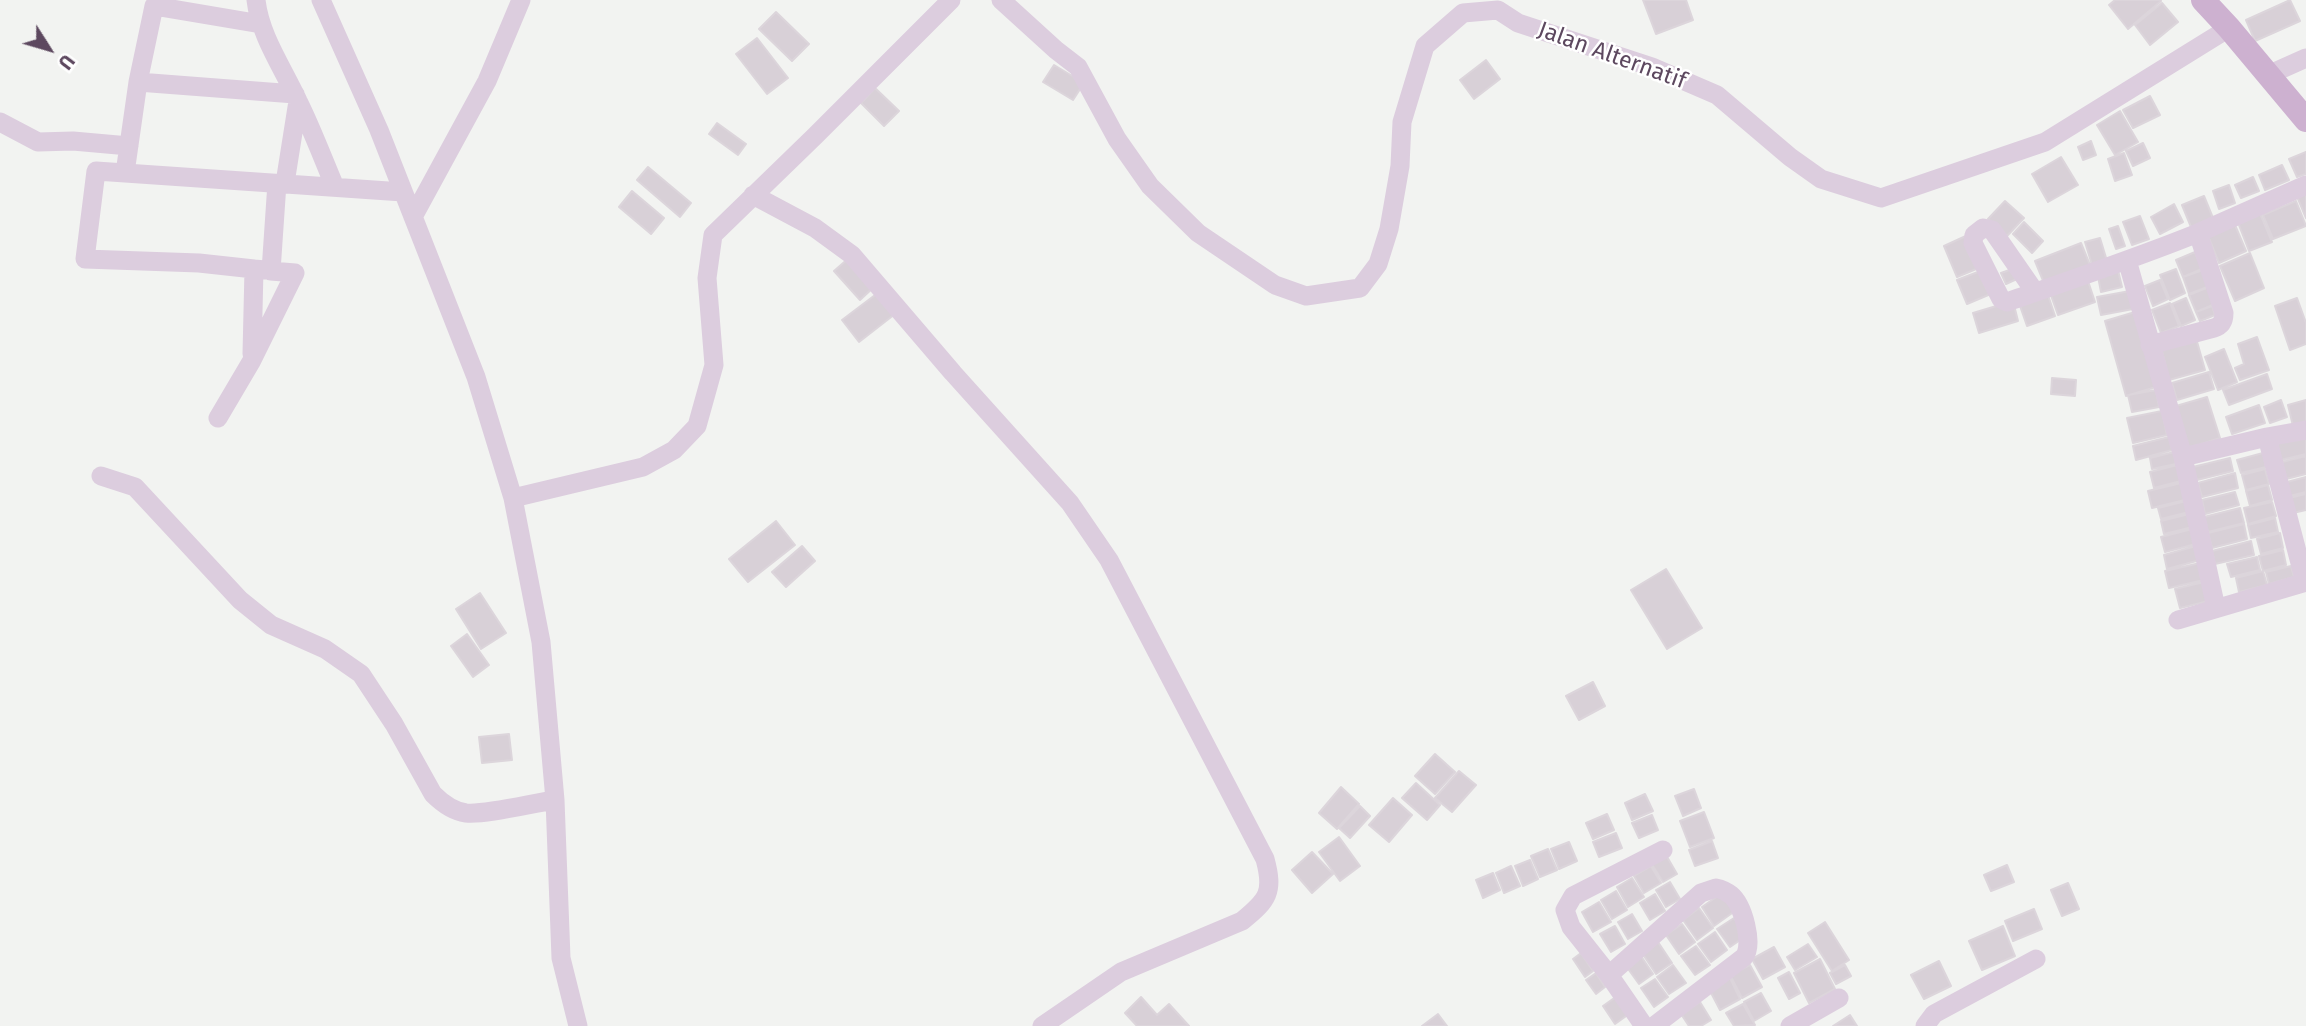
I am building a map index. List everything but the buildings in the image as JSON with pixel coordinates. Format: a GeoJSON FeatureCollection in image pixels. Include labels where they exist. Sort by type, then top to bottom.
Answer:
{"type":"FeatureCollection","features":[{"type":"Feature","properties":{"kind":"main road"},"geometry":{"type":"LineString","coordinates":[[2203,0],[2306,120]]}},
{"type":"Feature","properties":{"kind":"street"},"geometry":{"type":"LineString","coordinates":[[256,0],[261,24],[297,97],[335,187]]}},
{"type":"Feature","properties":{"kind":"street"},"geometry":{"type":"LineString","coordinates":[[321,0],[379,130],[476,377],[513,498],[541,642],[555,800],[561,958],[578,1026]]}},
{"type":"Feature","properties":{"kind":"street"},"geometry":{"type":"LineString","coordinates":[[413,217],[487,81],[521,0]]}},
{"type":"Feature","properties":{"kind":"street"},"geometry":{"type":"LineString","coordinates":[[513,498],[643,467],[674,450],[697,426],[714,365],[707,278],[713,235],[951,0]]}},
{"type":"Feature","properties":{"kind":"street","name":"Jalan Alternatif"},"geometry":{"type":"LineString","coordinates":[[1001,0],[1056,50],[1078,66],[1118,139],[1150,186],[1198,233],[1275,285],[1306,296],[1360,288],[1378,264],[1392,217],[1400,166],[1402,121],[1425,46],[1463,13],[1498,10],[1518,23],[1652,67],[1717,95],[1790,157],[1821,179],[1881,198],[2045,142],[2229,28]]}},
{"type":"Feature","properties":{"kind":"street"},"geometry":{"type":"LineString","coordinates":[[125,173],[138,82],[154,6],[261,24]]}},
{"type":"Feature","properties":{"kind":"street"},"geometry":{"type":"LineString","coordinates":[[2269,75],[2306,58]]}},
{"type":"Feature","properties":{"kind":"street"},"geometry":{"type":"LineString","coordinates":[[138,82],[297,97]]}},
{"type":"Feature","properties":{"kind":"street"},"geometry":{"type":"LineString","coordinates":[[251,362],[263,270],[297,97]]}},
{"type":"Feature","properties":{"kind":"street"},"geometry":{"type":"LineString","coordinates":[[0,122],[38,142],[73,141],[129,146]]}},
{"type":"Feature","properties":{"kind":"street"},"geometry":{"type":"LineString","coordinates":[[218,418],[251,362],[295,273],[199,263],[85,259],[96,171],[403,192]]}},
{"type":"Feature","properties":{"kind":"street"},"geometry":{"type":"LineString","coordinates":[[2035,292],[2198,233],[2306,185]]}},
{"type":"Feature","properties":{"kind":"street"},"geometry":{"type":"LineString","coordinates":[[753,195],[815,228],[852,255],[1070,503],[1109,560],[1265,859],[1271,880],[1267,894],[1256,909],[1242,921],[1121,972],[1042,1026]]}},
{"type":"Feature","properties":{"kind":"street"},"geometry":{"type":"LineString","coordinates":[[2150,345],[2214,328],[2221,325],[2224,319],[2198,233]]}},
{"type":"Feature","properties":{"kind":"street"},"geometry":{"type":"LineString","coordinates":[[2127,260],[2182,457],[2216,608]]}},
{"type":"Feature","properties":{"kind":"street"},"geometry":{"type":"LineString","coordinates":[[2182,457],[2306,430]]}},
{"type":"Feature","properties":{"kind":"street"},"geometry":{"type":"LineString","coordinates":[[2178,620],[2306,582],[2267,437]]}},
{"type":"Feature","properties":{"kind":"street"},"geometry":{"type":"LineString","coordinates":[[101,476],[135,487],[240,600],[271,625],[325,649],[361,674],[394,724],[433,794],[441,802],[467,813],[555,800]]}},
{"type":"Feature","properties":{"kind":"street"},"geometry":{"type":"LineString","coordinates":[[1644,1026],[1571,927],[1565,910],[1573,896],[1663,850]]}},
{"type":"Feature","properties":{"kind":"street"},"geometry":{"type":"LineString","coordinates":[[1609,975],[1701,893],[1716,888],[1732,895],[1749,938],[1748,951],[1744,957],[1654,1026]]}},
{"type":"Feature","properties":{"kind":"street"},"geometry":{"type":"LineString","coordinates":[[1925,1026],[1934,1014],[2036,960]]}},
{"type":"Feature","properties":{"kind":"street"},"geometry":{"type":"LineString","coordinates":[[1790,1026],[1839,998]]}}]}
